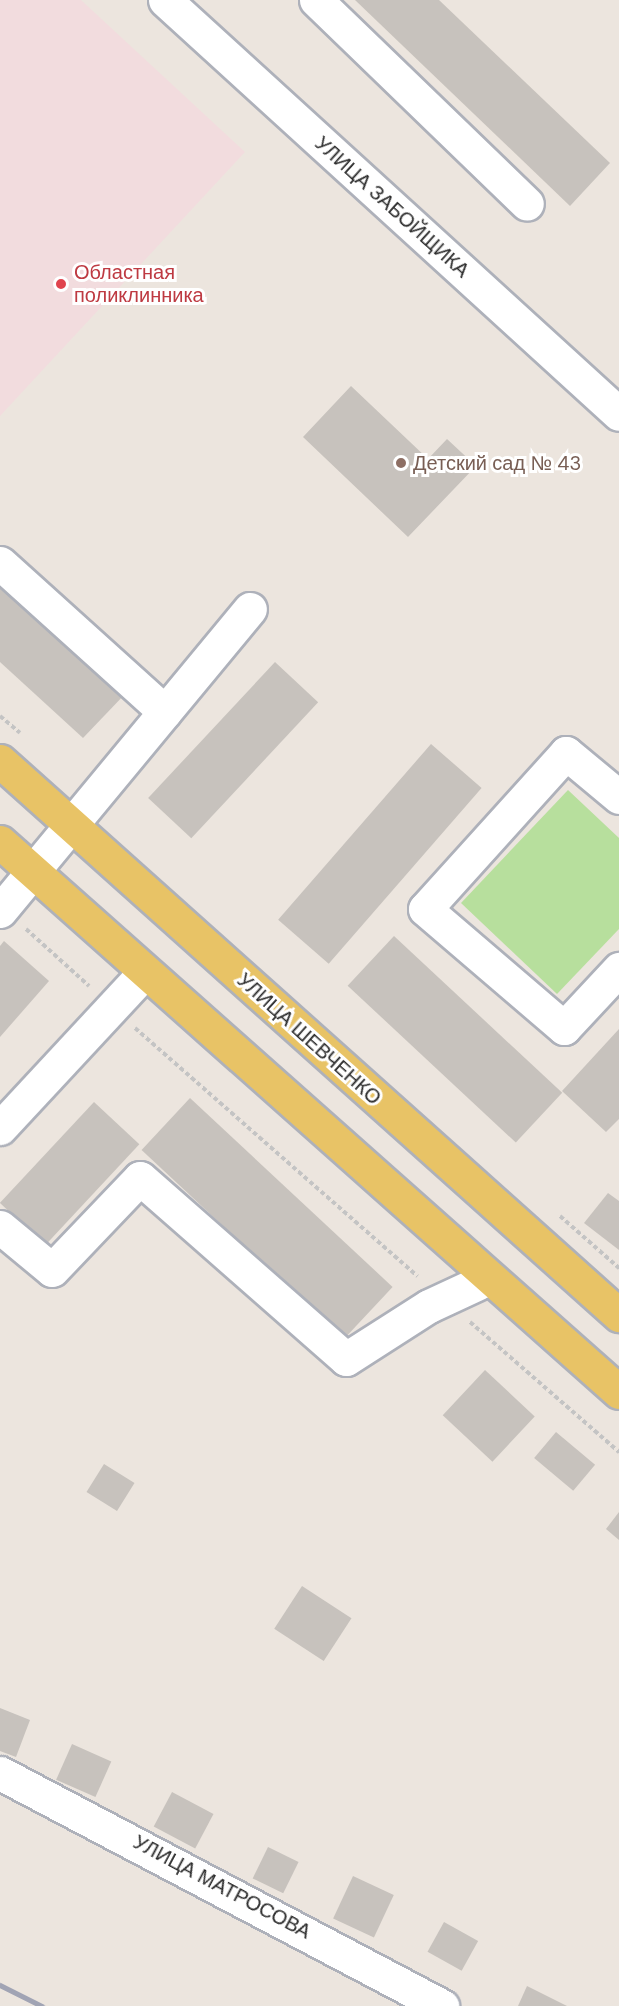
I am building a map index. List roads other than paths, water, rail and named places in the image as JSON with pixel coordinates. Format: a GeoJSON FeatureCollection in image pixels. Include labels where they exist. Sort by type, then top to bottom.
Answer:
{"type":"FeatureCollection","features":[{"type":"Feature","properties":{"kind":"main road","name":"УЛИЦА ШЕВЧЕНКО"},"geometry":{"type":"LineString","coordinates":[[0,761],[70,827],[619,1315]]}},
{"type":"Feature","properties":{"kind":"main road"},"geometry":{"type":"LineString","coordinates":[[0,842],[143,974],[619,1392]]}},
{"type":"Feature","properties":{"kind":"street","name":"УЛИЦА ЗАБОЙЩИКА"},"geometry":{"type":"LineString","coordinates":[[165,0],[619,414]]}},
{"type":"Feature","properties":{"kind":"street"},"geometry":{"type":"LineString","coordinates":[[316,0],[527,204]]}},
{"type":"Feature","properties":{"kind":"street"},"geometry":{"type":"LineString","coordinates":[[0,563],[165,712]]}},
{"type":"Feature","properties":{"kind":"street"},"geometry":{"type":"LineString","coordinates":[[2,910],[35,874],[70,827],[250,609]]}},
{"type":"Feature","properties":{"kind":"street"},"geometry":{"type":"LineString","coordinates":[[619,797],[566,753],[425,909],[564,1028],[619,969]]}},
{"type":"Feature","properties":{"kind":"street"},"geometry":{"type":"LineString","coordinates":[[0,1128],[143,974]]}},
{"type":"Feature","properties":{"kind":"street"},"geometry":{"type":"LineString","coordinates":[[0,1227],[52,1270],[140,1178],[346,1359],[443,1299],[489,1278]]}},
{"type":"Feature","properties":{"kind":"street","name":"УЛИЦА МАТРОСОВА"},"geometry":{"type":"LineString","coordinates":[[0,1773],[442,2006]]}},
{"type":"Feature","properties":{"kind":"railway"},"geometry":{"type":"LineString","coordinates":[[0,1985],[42,2006]]}},
{"type":"Feature","properties":{"kind":"place","name":"Областная поликлинника"},"geometry":{"type":"Point","coordinates":[61,284]}},
{"type":"Feature","properties":{"kind":"place","name":"Детский сад № 43"},"geometry":{"type":"Point","coordinates":[401,463]}}]}
